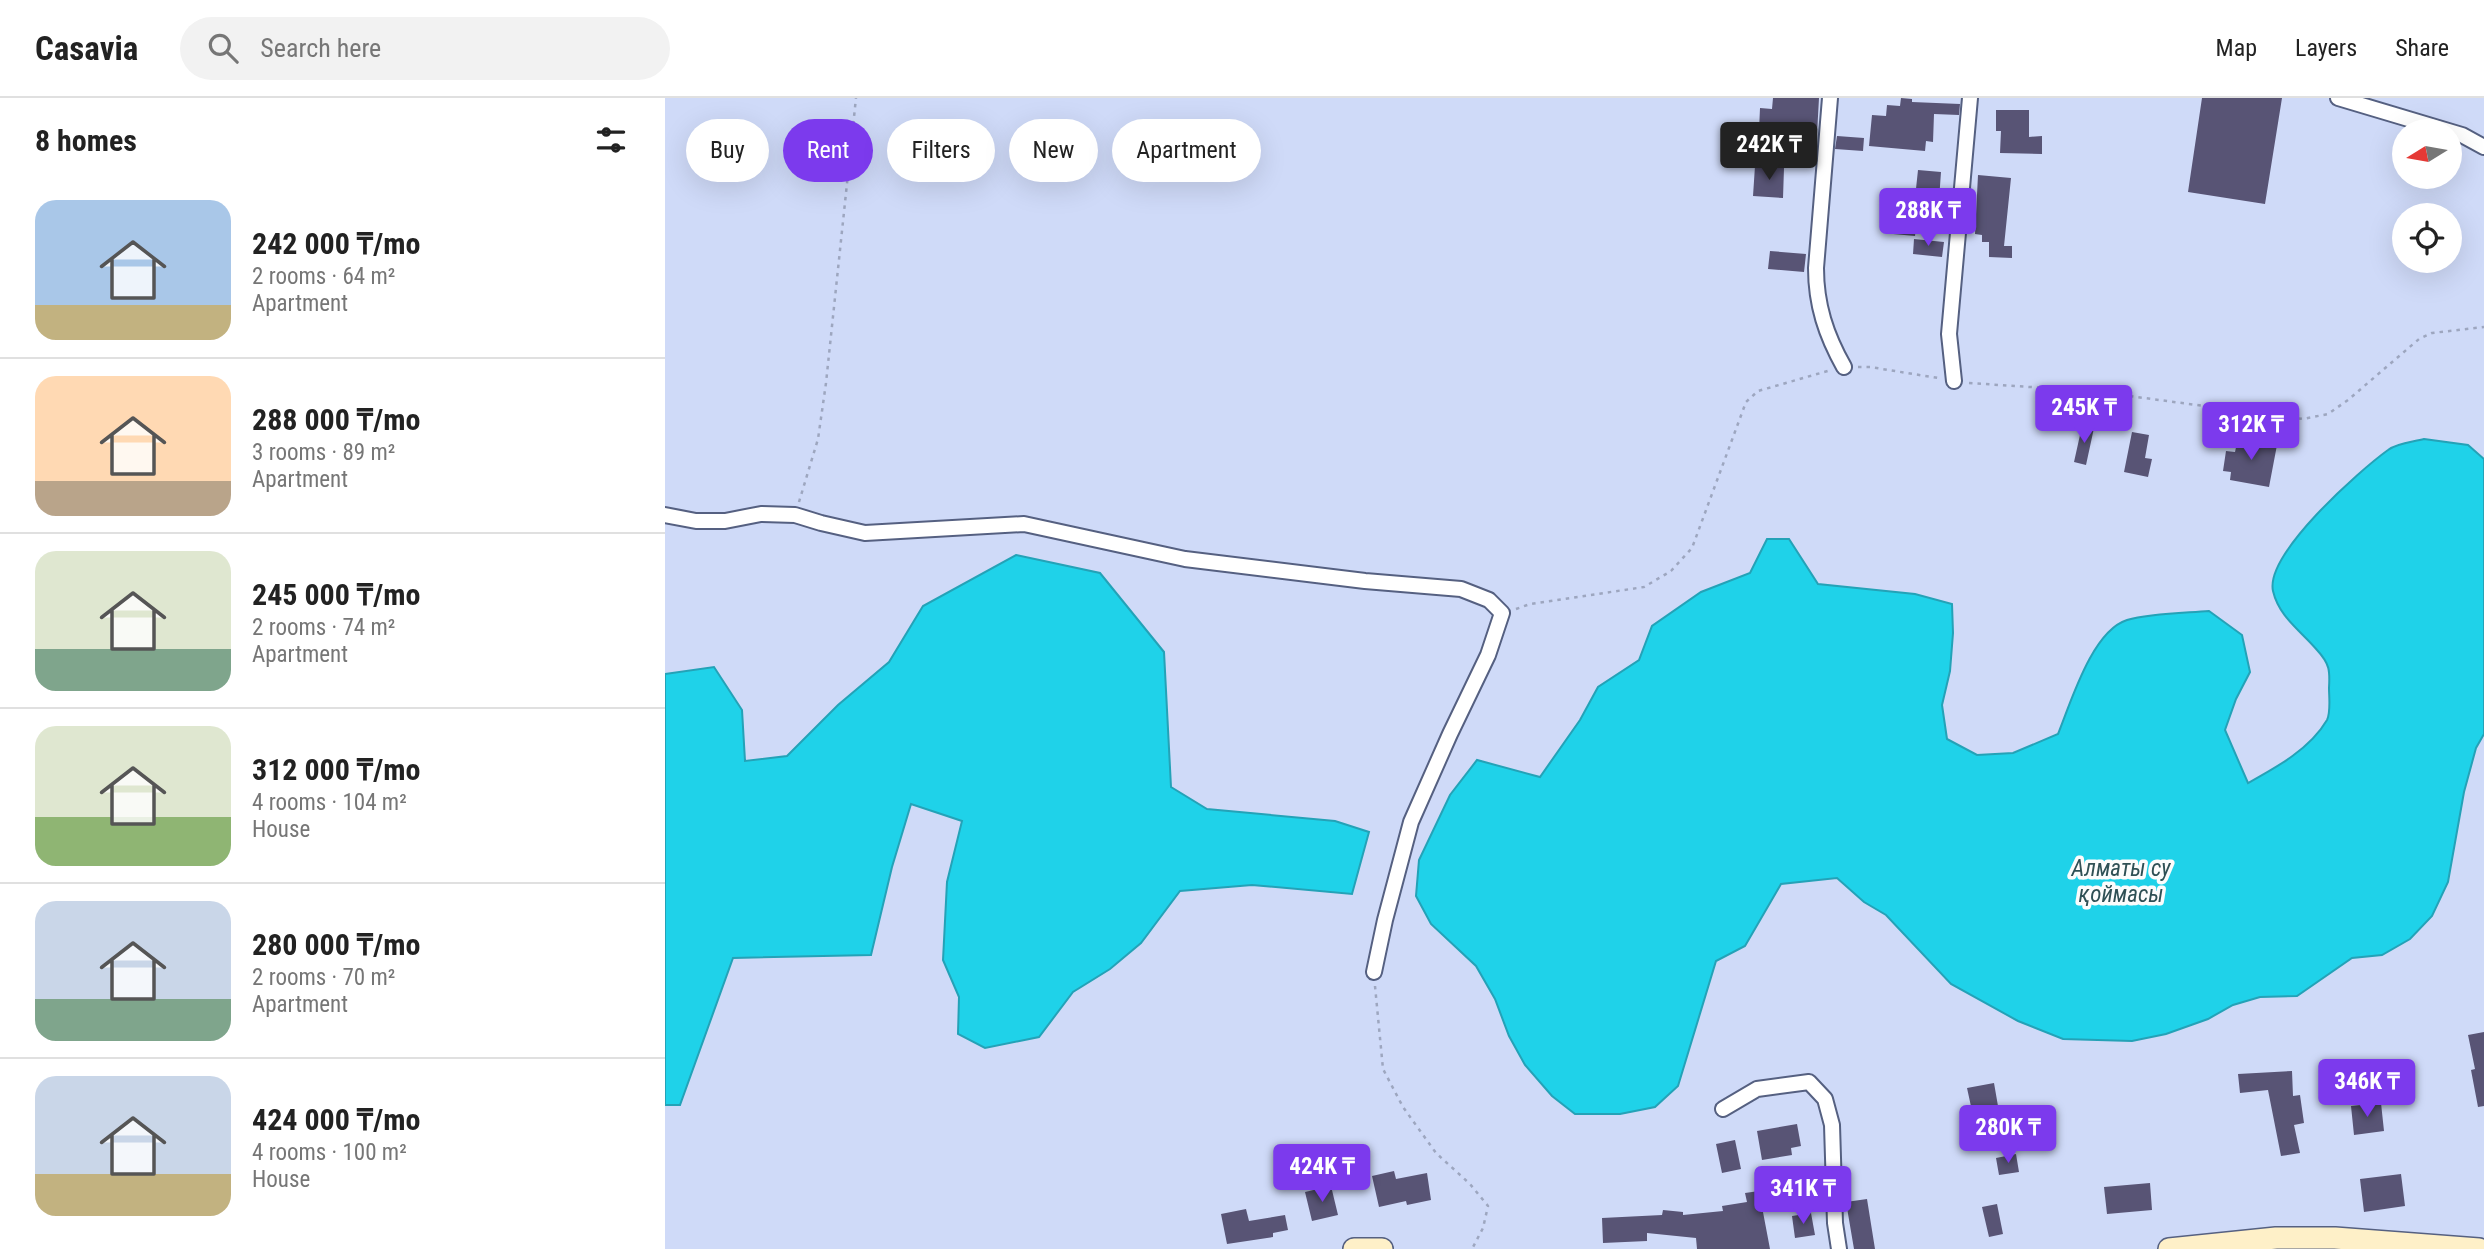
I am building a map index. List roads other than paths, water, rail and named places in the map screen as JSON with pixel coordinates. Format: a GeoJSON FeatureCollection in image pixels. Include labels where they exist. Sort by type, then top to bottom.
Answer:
{"type":"FeatureCollection","features":[{"type":"Feature","properties":{"kind":"street"},"geometry":{"type":"LineString","coordinates":[[1831,98],[1816,294],[1831,344],[1844,367]]}},
{"type":"Feature","properties":{"kind":"street"},"geometry":{"type":"LineString","coordinates":[[1954,381],[1949,334],[1971,98]]}},
{"type":"Feature","properties":{"kind":"street"},"geometry":{"type":"LineString","coordinates":[[2338,98],[2462,135],[2484,147]]}},
{"type":"Feature","properties":{"kind":"street"},"geometry":{"type":"LineString","coordinates":[[665,516],[697,522],[725,521],[761,514],[795,515],[865,533],[1024,524],[1185,559],[1365,581],[1461,589],[1489,600],[1502,612],[1488,655],[1411,822],[1374,972]]}},
{"type":"Feature","properties":{"kind":"street"},"geometry":{"type":"LineString","coordinates":[[1723,1109],[1757,1089],[1809,1082],[1825,1099],[1832,1125],[1835,1223],[1839,1249]]}},
{"type":"Feature","properties":{"kind":"street"},"geometry":{"type":"LineString","coordinates":[[2169,1249],[2276,1238],[2335,1238],[2479,1249]]}},
{"type":"Feature","properties":{"kind":"street"},"geometry":{"type":"LineString","coordinates":[[1354,1249],[1382,1249]]}},
{"type":"Feature","properties":{"kind":"water","name":"Алматы су қоймасы"},"geometry":{"type":"Polygon","coordinates":[[[2424,439],[2468,445],[2484,459],[2484,734],[2476,748],[2464,792],[2448,882],[2432,916],[2410,939],[2382,955],[2352,958],[2297,996],[2260,997],[2233,1005],[2208,1019],[2166,1034],[2132,1041],[2063,1039],[2018,1021],[1951,984],[1886,915],[1864,902],[1837,878],[1781,884],[1745,946],[1716,961],[1678,1086],[1655,1107],[1620,1114],[1575,1114],[1552,1096],[1525,1065],[1509,1036],[1495,999],[1476,966],[1431,924],[1416,896],[1419,860],[1450,795],[1477,760],[1540,777],[1580,720],[1598,687],[1639,660],[1652,626],[1701,592],[1750,573],[1767,539],[1789,539],[1818,584],[1915,594],[1952,604],[1950,671],[1942,705],[1947,739],[1977,755],[2013,753],[2058,734],[2093,652],[2115,627],[2127,620],[2146,616],[2209,611],[2242,635],[2250,672],[2236,699],[2225,730],[2248,783],[2281,764],[2312,740],[2329,713],[2327,664],[2280,609],[2273,591],[2274,575],[2298,536],[2337,494],[2388,450],[2424,439]]]}},
{"type":"Feature","properties":{"kind":"water"},"geometry":{"type":"Polygon","coordinates":[[[1016,555],[1100,573],[1164,652],[1171,787],[1207,809],[1335,821],[1369,832],[1352,894],[1252,885],[1180,891],[1141,943],[1110,969],[1073,992],[1039,1037],[985,1048],[958,1034],[959,997],[943,960],[947,882],[962,821],[911,804],[892,867],[871,955],[733,958],[680,1105],[665,1105],[665,674],[714,667],[742,710],[745,761],[787,756],[838,705],[889,662],[923,606],[1016,555]]]}}]}
